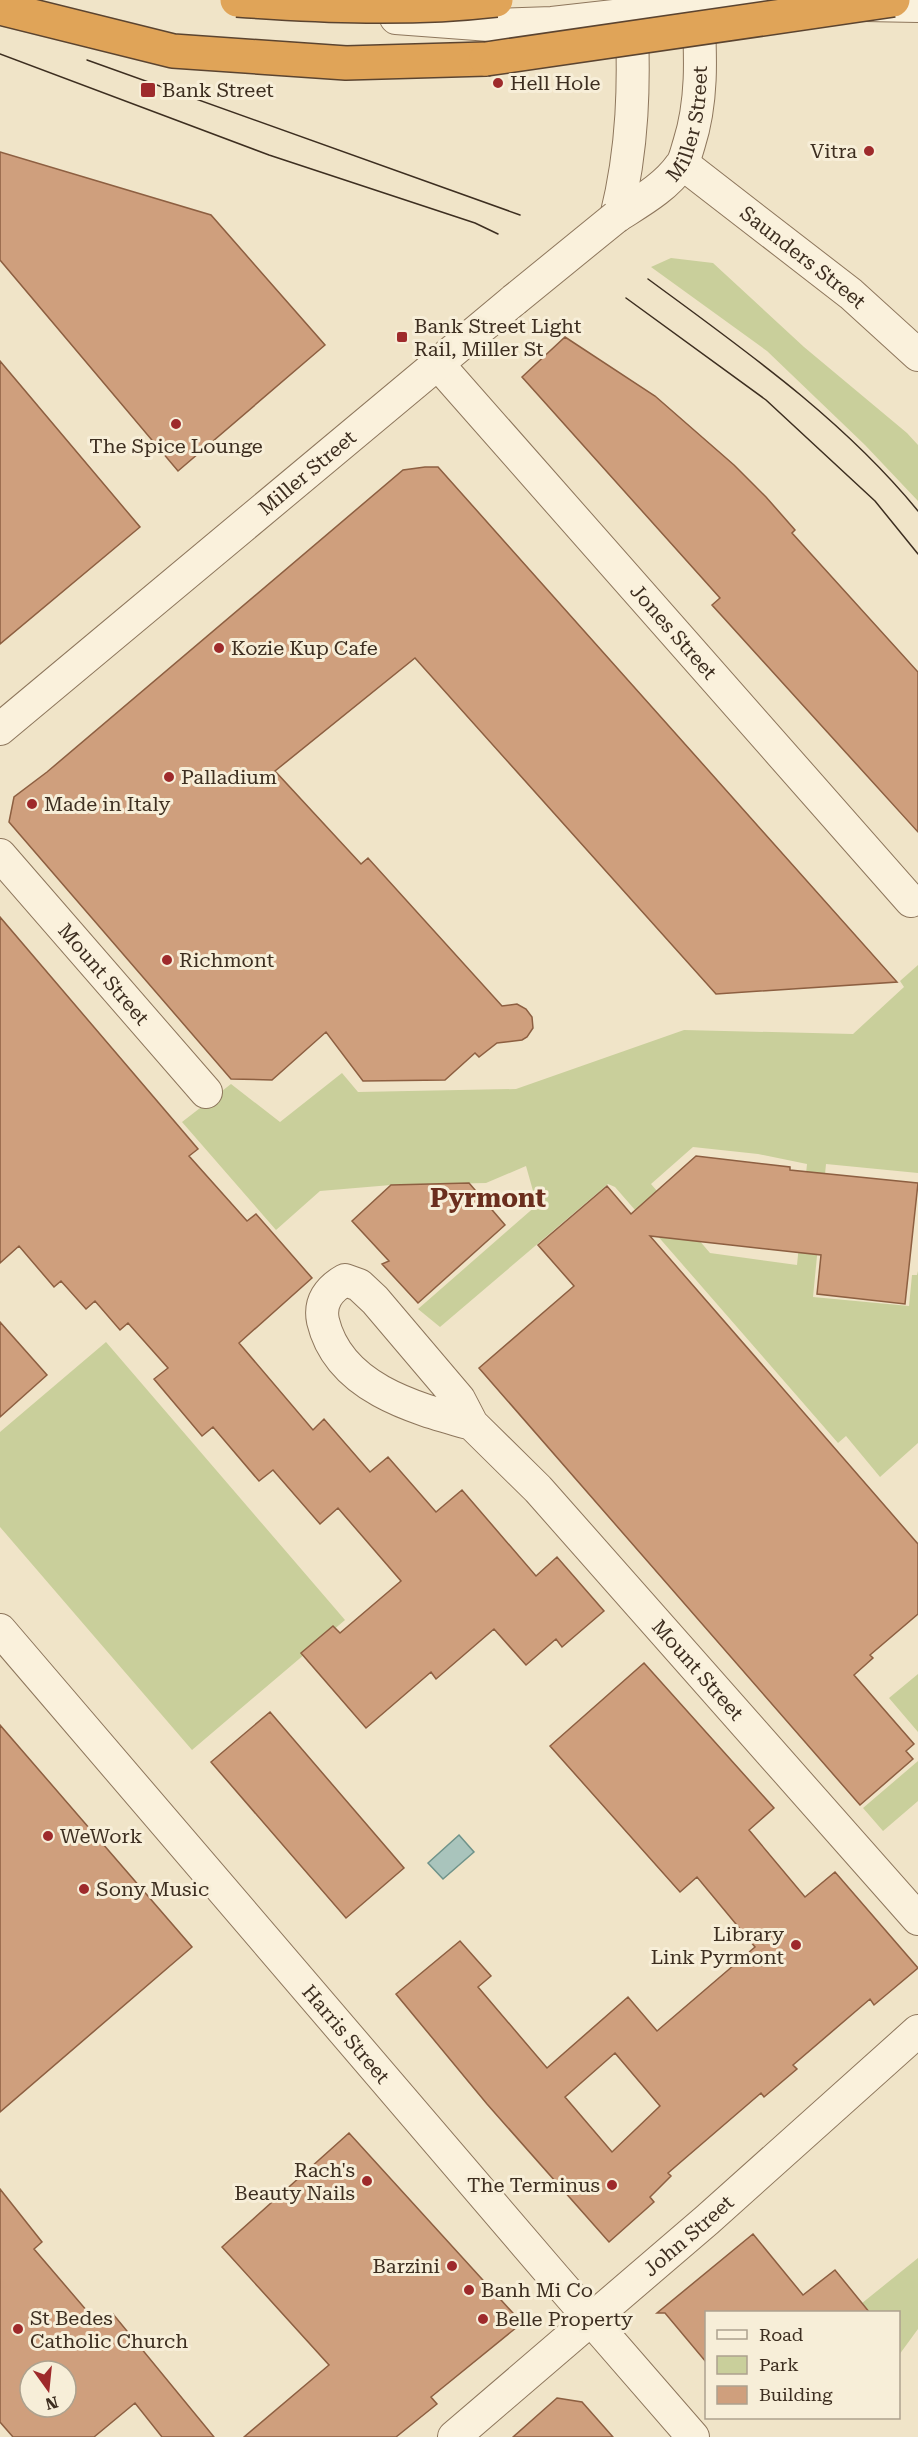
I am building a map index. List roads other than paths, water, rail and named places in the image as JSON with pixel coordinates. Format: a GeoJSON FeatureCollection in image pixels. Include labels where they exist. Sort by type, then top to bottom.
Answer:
{"type":"FeatureCollection","features":[{"type":"Feature","properties":{"kind":"highway"},"geometry":{"type":"LineString","coordinates":[[237,0],[338,7],[467,3],[494,8]]}},
{"type":"Feature","properties":{"kind":"highway"},"geometry":{"type":"LineString","coordinates":[[0,8],[173,51],[346,63],[486,59],[893,0]]}},
{"type":"Feature","properties":{"kind":"street"},"geometry":{"type":"LineString","coordinates":[[319,0],[386,18],[494,8],[552,23],[631,7],[698,1],[918,6]]}},
{"type":"Feature","properties":{"kind":"street","name":"Miller Street"},"geometry":{"type":"LineString","coordinates":[[0,729],[437,363],[616,217],[663,185],[682,164],[694,130],[699,95],[698,1]]}},
{"type":"Feature","properties":{"kind":"street","name":"Miller Street"},"geometry":{"type":"LineString","coordinates":[[616,217],[630,148],[634,65],[631,7]]}},
{"type":"Feature","properties":{"kind":"street","name":"Saunders Street"},"geometry":{"type":"LineString","coordinates":[[682,164],[851,294],[918,355]]}},
{"type":"Feature","properties":{"kind":"street","name":"Jones Street"},"geometry":{"type":"LineString","coordinates":[[437,363],[911,901]]}},
{"type":"Feature","properties":{"kind":"street","name":"Mount Street"},"geometry":{"type":"LineString","coordinates":[[0,855],[206,1092]]}},
{"type":"Feature","properties":{"kind":"street","name":"Mount Street"},"geometry":{"type":"LineString","coordinates":[[472,1424],[406,1404],[376,1389],[349,1366],[338,1354],[326,1333],[322,1314],[323,1301],[334,1286],[345,1280],[359,1285],[375,1300],[459,1399],[472,1424],[538,1489],[918,1919]]}},
{"type":"Feature","properties":{"kind":"street","name":"Harris Street"},"geometry":{"type":"LineString","coordinates":[[0,1630],[693,2437]]}},
{"type":"Feature","properties":{"kind":"street","name":"John Street"},"geometry":{"type":"LineString","coordinates":[[454,2437],[699,2227],[918,2031]]}},
{"type":"Feature","properties":{"kind":"water"},"geometry":{"type":"Polygon","coordinates":[[[459,1835],[474,1852],[443,1879],[428,1863],[459,1835]]]}},
{"type":"Feature","properties":{"kind":"tram line"},"geometry":{"type":"LineString","coordinates":[[0,54],[269,155],[475,223],[498,234]]}},
{"type":"Feature","properties":{"kind":"tram line"},"geometry":{"type":"LineString","coordinates":[[87,60],[520,215]]}},
{"type":"Feature","properties":{"kind":"tram line"},"geometry":{"type":"LineString","coordinates":[[648,279],[755,359],[825,416],[889,477],[918,511]]}},
{"type":"Feature","properties":{"kind":"tram line"},"geometry":{"type":"LineString","coordinates":[[626,298],[766,400],[875,501],[918,554]]}},
{"type":"Feature","properties":{"kind":"place","name":"Hell Hole"},"geometry":{"type":"Point","coordinates":[498,83]}},
{"type":"Feature","properties":{"kind":"place","name":"Bank Street"},"geometry":{"type":"Point","coordinates":[148,90]}},
{"type":"Feature","properties":{"kind":"place","name":"Vitra"},"geometry":{"type":"Point","coordinates":[869,151]}},
{"type":"Feature","properties":{"kind":"place","name":"Bank Street Light Rail, Miller St"},"geometry":{"type":"Point","coordinates":[402,337]}},
{"type":"Feature","properties":{"kind":"place","name":"The Spice Lounge"},"geometry":{"type":"Point","coordinates":[176,424]}},
{"type":"Feature","properties":{"kind":"place","name":"Kozie Kup Cafe"},"geometry":{"type":"Point","coordinates":[219,648]}},
{"type":"Feature","properties":{"kind":"place","name":"Palladium"},"geometry":{"type":"Point","coordinates":[169,777]}},
{"type":"Feature","properties":{"kind":"place","name":"Made in Italy"},"geometry":{"type":"Point","coordinates":[32,804]}},
{"type":"Feature","properties":{"kind":"place","name":"Richmont"},"geometry":{"type":"Point","coordinates":[167,960]}},
{"type":"Feature","properties":{"kind":"place","name":"WeWork"},"geometry":{"type":"Point","coordinates":[48,1836]}},
{"type":"Feature","properties":{"kind":"place","name":"Sony Music"},"geometry":{"type":"Point","coordinates":[84,1889]}},
{"type":"Feature","properties":{"kind":"place","name":"Library Link Pyrmont"},"geometry":{"type":"Point","coordinates":[796,1945]}},
{"type":"Feature","properties":{"kind":"place","name":"Rach's Beauty Nails"},"geometry":{"type":"Point","coordinates":[367,2181]}},
{"type":"Feature","properties":{"kind":"place","name":"The Terminus"},"geometry":{"type":"Point","coordinates":[612,2185]}},
{"type":"Feature","properties":{"kind":"place","name":"Barzini"},"geometry":{"type":"Point","coordinates":[452,2266]}},
{"type":"Feature","properties":{"kind":"place","name":"Banh Mi Co"},"geometry":{"type":"Point","coordinates":[469,2290]}},
{"type":"Feature","properties":{"kind":"place","name":"Belle Property"},"geometry":{"type":"Point","coordinates":[483,2319]}},
{"type":"Feature","properties":{"kind":"place","name":"St Bedes Catholic Church"},"geometry":{"type":"Point","coordinates":[18,2329]}},
{"type":"Feature","properties":{"kind":"district","name":"Pyrmont"},"geometry":{"type":"Point","coordinates":[488,1198]}}]}
